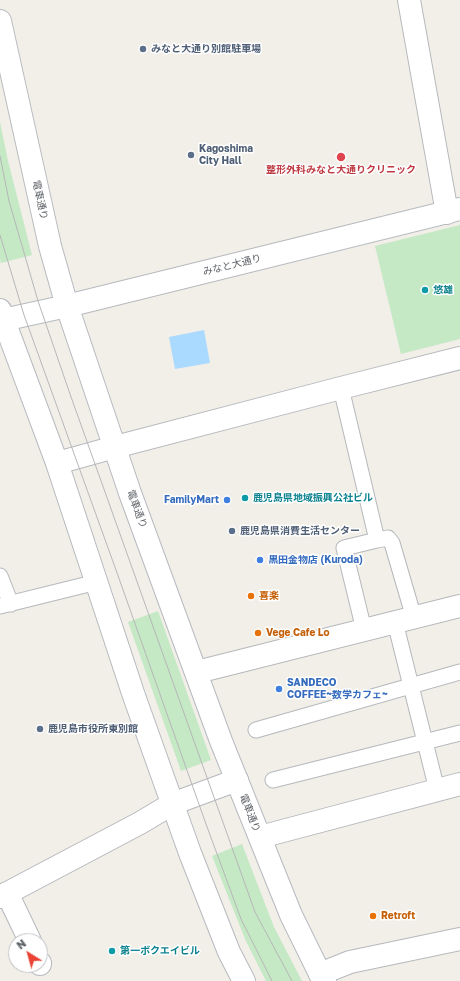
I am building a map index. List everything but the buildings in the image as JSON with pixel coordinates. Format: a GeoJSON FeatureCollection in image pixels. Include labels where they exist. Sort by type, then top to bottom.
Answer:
{"type":"FeatureCollection","features":[{"type":"Feature","properties":{"kind":"street"},"geometry":{"type":"LineString","coordinates":[[409,0],[454,211]]}},
{"type":"Feature","properties":{"kind":"street","name":"電車通り"},"geometry":{"type":"LineString","coordinates":[[0,20],[50,246],[66,306],[135,506],[221,740],[291,915],[322,978]]}},
{"type":"Feature","properties":{"kind":"street","name":"みなと大通り"},"geometry":{"type":"LineString","coordinates":[[2,315],[66,306],[454,211]]}},
{"type":"Feature","properties":{"kind":"street"},"geometry":{"type":"LineString","coordinates":[[2,315],[57,463],[134,696],[172,804],[229,952],[244,981]]}},
{"type":"Feature","properties":{"kind":"street"},"geometry":{"type":"LineString","coordinates":[[57,463],[460,358]]}},
{"type":"Feature","properties":{"kind":"street"},"geometry":{"type":"LineString","coordinates":[[196,672],[460,606]]}},
{"type":"Feature","properties":{"kind":"street"},"geometry":{"type":"LineString","coordinates":[[25,933],[3,895],[140,823],[172,804],[237,780]]}},
{"type":"Feature","properties":{"kind":"street"},"geometry":{"type":"LineString","coordinates":[[260,838],[460,784]]}},
{"type":"Feature","properties":{"kind":"street"},"geometry":{"type":"LineString","coordinates":[[322,978],[350,962],[460,939]]}},
{"type":"Feature","properties":{"kind":"lane"},"geometry":{"type":"LineString","coordinates":[[341,388],[377,540]]}},
{"type":"Feature","properties":{"kind":"lane"},"geometry":{"type":"LineString","coordinates":[[364,630],[344,548],[388,538],[392,543],[405,620],[411,686],[437,790]]}},
{"type":"Feature","properties":{"kind":"lane"},"geometry":{"type":"LineString","coordinates":[[0,576],[5,605],[97,582]]}},
{"type":"Feature","properties":{"kind":"lane"},"geometry":{"type":"LineString","coordinates":[[256,730],[460,672]]}},
{"type":"Feature","properties":{"kind":"lane"},"geometry":{"type":"LineString","coordinates":[[273,780],[460,733]]}},
{"type":"Feature","properties":{"kind":"green space"},"geometry":{"type":"Polygon","coordinates":[[[0,122],[8,161],[32,255],[1,263],[0,259],[0,122]]]}},
{"type":"Feature","properties":{"kind":"green space"},"geometry":{"type":"Polygon","coordinates":[[[460,225],[460,339],[401,354],[375,246],[460,225]]]}},
{"type":"Feature","properties":{"kind":"green space"},"geometry":{"type":"Polygon","coordinates":[[[158,611],[211,760],[181,771],[128,622],[158,611]]]}},
{"type":"Feature","properties":{"kind":"green space"},"geometry":{"type":"Polygon","coordinates":[[[242,844],[274,927],[302,981],[266,981],[245,939],[212,856],[242,844]]]}},
{"type":"Feature","properties":{"kind":"water"},"geometry":{"type":"Polygon","coordinates":[[[204,330],[210,363],[175,369],[169,337],[204,330]]]}},
{"type":"Feature","properties":{"kind":"tram line"},"geometry":{"type":"LineString","coordinates":[[0,156],[9,201],[38,301],[70,394],[255,912],[292,981]]}},
{"type":"Feature","properties":{"kind":"tram line"},"geometry":{"type":"LineString","coordinates":[[0,235],[24,315],[206,824],[241,919],[272,981]]}},
{"type":"Feature","properties":{"kind":"place","name":"みなと大通り別館駐車場"},"geometry":{"type":"Point","coordinates":[143,49]}},
{"type":"Feature","properties":{"kind":"place","name":"Kagoshima City Hall"},"geometry":{"type":"Point","coordinates":[191,155]}},
{"type":"Feature","properties":{"kind":"place","name":"整形外科みなと大通りクリニック"},"geometry":{"type":"Point","coordinates":[341,157]}},
{"type":"Feature","properties":{"kind":"place","name":"悠雄"},"geometry":{"type":"Point","coordinates":[425,290]}},
{"type":"Feature","properties":{"kind":"place","name":"鹿児島県地域振興公社ビル"},"geometry":{"type":"Point","coordinates":[245,498]}},
{"type":"Feature","properties":{"kind":"place","name":"FamilyMart"},"geometry":{"type":"Point","coordinates":[227,500]}},
{"type":"Feature","properties":{"kind":"place","name":"鹿児島県消費生活センター"},"geometry":{"type":"Point","coordinates":[232,531]}},
{"type":"Feature","properties":{"kind":"place","name":"黒田金物店 (Kuroda)"},"geometry":{"type":"Point","coordinates":[260,560]}},
{"type":"Feature","properties":{"kind":"place","name":"喜楽"},"geometry":{"type":"Point","coordinates":[251,596]}},
{"type":"Feature","properties":{"kind":"place","name":"Vege Cafe Lo"},"geometry":{"type":"Point","coordinates":[258,633]}},
{"type":"Feature","properties":{"kind":"place","name":"SANDECO COFFEE~数学カフェ~"},"geometry":{"type":"Point","coordinates":[279,689]}},
{"type":"Feature","properties":{"kind":"place","name":"鹿児島市役所東別館"},"geometry":{"type":"Point","coordinates":[40,729]}},
{"type":"Feature","properties":{"kind":"place","name":"Retroft"},"geometry":{"type":"Point","coordinates":[373,916]}},
{"type":"Feature","properties":{"kind":"place","name":"第一ボクエイビル"},"geometry":{"type":"Point","coordinates":[112,951]}}]}
